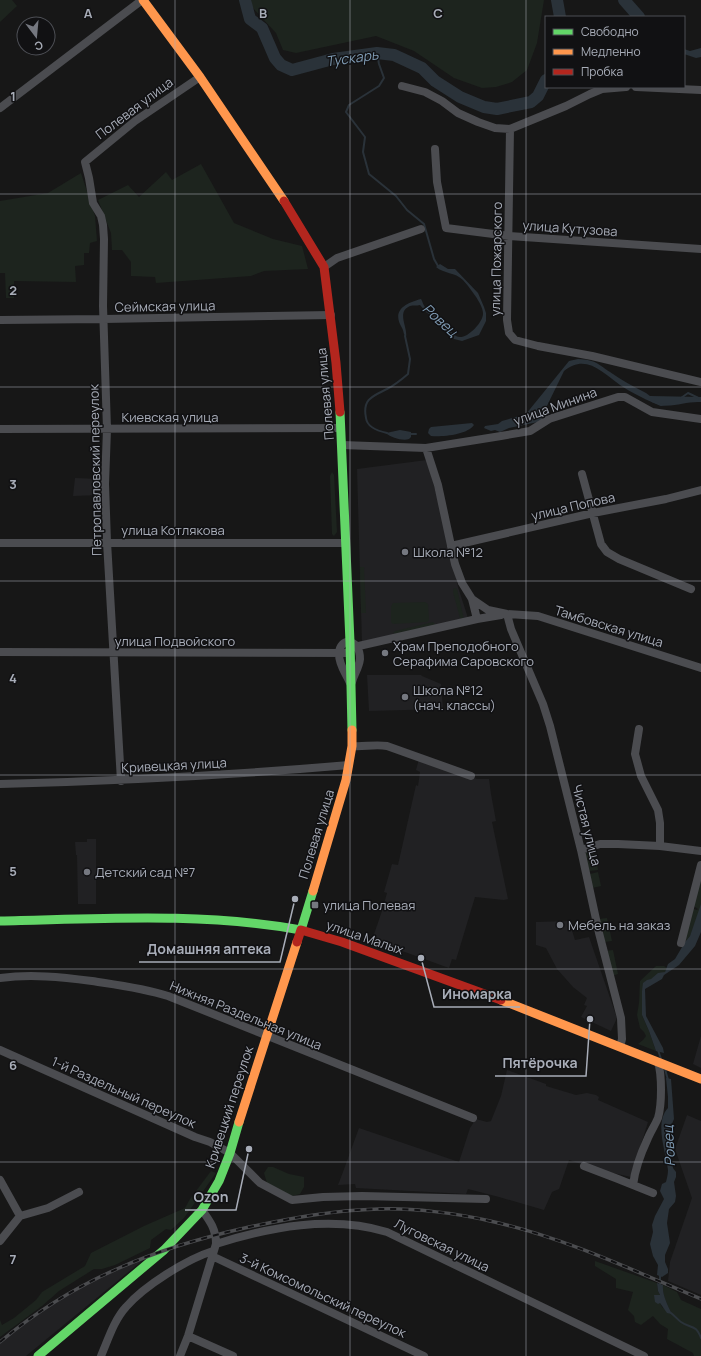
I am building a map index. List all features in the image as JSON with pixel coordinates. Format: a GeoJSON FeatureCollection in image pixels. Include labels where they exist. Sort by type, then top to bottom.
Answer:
{"type":"FeatureCollection","features":[{"type":"Feature","properties":{"kind":"street","name":"Полевая улица"},"geometry":{"type":"LineString","coordinates":[[0,108],[143,0],[200,77],[261,166],[324,266],[336,363],[342,445],[352,648],[352,746],[349,765],[301,930]]}},
{"type":"Feature","properties":{"kind":"street","name":"Полевая улица"},"geometry":{"type":"LineString","coordinates":[[85,162],[135,121],[200,77]]}},
{"type":"Feature","properties":{"kind":"street"},"geometry":{"type":"LineString","coordinates":[[402,86],[425,92],[442,101],[458,113],[478,122],[495,128],[510,129],[566,106],[602,89],[614,88]]}},
{"type":"Feature","properties":{"kind":"street"},"geometry":{"type":"LineString","coordinates":[[658,88],[701,90]]}},
{"type":"Feature","properties":{"kind":"street","name":"улица Пожарского"},"geometry":{"type":"LineString","coordinates":[[510,129],[508,333],[515,340],[538,346],[599,357],[701,382]]}},
{"type":"Feature","properties":{"kind":"street","name":"улица Кутузова"},"geometry":{"type":"LineString","coordinates":[[434,149],[437,182],[446,228],[509,236],[701,249]]}},
{"type":"Feature","properties":{"kind":"street","name":"Петропавловский переулок"},"geometry":{"type":"LineString","coordinates":[[85,162],[93,203],[101,216],[104,239],[104,319],[107,429],[105,484],[121,780]]}},
{"type":"Feature","properties":{"kind":"street"},"geometry":{"type":"LineString","coordinates":[[324,266],[337,258],[421,229]]}},
{"type":"Feature","properties":{"kind":"street","name":"Сеймская улица"},"geometry":{"type":"LineString","coordinates":[[0,320],[331,315]]}},
{"type":"Feature","properties":{"kind":"street","name":"улица Минина"},"geometry":{"type":"LineString","coordinates":[[342,445],[426,448],[530,431],[549,419],[618,397],[625,397],[652,412],[701,419]]}},
{"type":"Feature","properties":{"kind":"street","name":"Киевская улица"},"geometry":{"type":"LineString","coordinates":[[0,429],[340,428]]}},
{"type":"Feature","properties":{"kind":"street","name":"Тамбовская улица"},"geometry":{"type":"LineString","coordinates":[[426,448],[438,485],[457,570],[462,583],[472,599],[477,619]]}},
{"type":"Feature","properties":{"kind":"street"},"geometry":{"type":"LineString","coordinates":[[582,474],[601,544],[607,552],[619,559],[691,589]]}},
{"type":"Feature","properties":{"kind":"street","name":"улица Попова"},"geometry":{"type":"LineString","coordinates":[[451,546],[701,490]]}},
{"type":"Feature","properties":{"kind":"street","name":"улица Котлякова"},"geometry":{"type":"LineString","coordinates":[[0,543],[346,543]]}},
{"type":"Feature","properties":{"kind":"street","name":"Тамбовская улица"},"geometry":{"type":"LineString","coordinates":[[472,599],[488,610],[507,614],[538,616],[701,668]]}},
{"type":"Feature","properties":{"kind":"street","name":"Тамбовская улица"},"geometry":{"type":"LineString","coordinates":[[352,648],[477,619],[507,614]]}},
{"type":"Feature","properties":{"kind":"street","name":"Чистая улица"},"geometry":{"type":"LineString","coordinates":[[507,614],[511,629],[545,711],[581,850],[598,933],[621,1018],[622,1039],[620,1047]]}},
{"type":"Feature","properties":{"kind":"street"},"geometry":{"type":"LineString","coordinates":[[351,686],[343,670],[339,654],[342,645],[345,643],[352,648]]}},
{"type":"Feature","properties":{"kind":"street","name":"улица Подвойского"},"geometry":{"type":"LineString","coordinates":[[0,652],[339,654]]}},
{"type":"Feature","properties":{"kind":"street"},"geometry":{"type":"LineString","coordinates":[[639,729],[635,754],[641,776],[658,810],[660,823],[660,846]]}},
{"type":"Feature","properties":{"kind":"street"},"geometry":{"type":"LineString","coordinates":[[352,746],[362,747],[378,744],[387,746],[471,776]]}},
{"type":"Feature","properties":{"kind":"street","name":"Кривецкая улица"},"geometry":{"type":"LineString","coordinates":[[0,784],[121,780],[282,771],[349,765]]}},
{"type":"Feature","properties":{"kind":"street"},"geometry":{"type":"LineString","coordinates":[[581,850],[600,844],[660,846],[701,850]]}},
{"type":"Feature","properties":{"kind":"street"},"geometry":{"type":"LineString","coordinates":[[681,943],[701,865]]}},
{"type":"Feature","properties":{"kind":"street","name":"улица Малых"},"geometry":{"type":"LineString","coordinates":[[0,921],[78,919],[198,920],[249,922],[301,930],[342,942],[541,1015],[701,1079]]}},
{"type":"Feature","properties":{"kind":"street","name":"Кривецкий переулок"},"geometry":{"type":"LineString","coordinates":[[38,1356],[164,1250],[202,1210],[219,1181],[230,1153],[301,930]]}},
{"type":"Feature","properties":{"kind":"street","name":"Нижняя Раздельная улица"},"geometry":{"type":"LineString","coordinates":[[0,978],[39,975],[146,989],[168,996],[473,1118]]}},
{"type":"Feature","properties":{"kind":"street","name":"1-й Раздельный переулок"},"geometry":{"type":"LineString","coordinates":[[0,1050],[188,1134],[210,1142],[230,1153],[260,1183],[292,1200],[323,1197],[362,1196],[486,1199]]}},
{"type":"Feature","properties":{"kind":"street"},"geometry":{"type":"LineString","coordinates":[[633,1185],[636,1165],[657,1118],[661,1078],[661,1071],[658,1062]]}},
{"type":"Feature","properties":{"kind":"street"},"geometry":{"type":"LineString","coordinates":[[584,1166],[653,1193]]}},
{"type":"Feature","properties":{"kind":"street"},"geometry":{"type":"LineString","coordinates":[[0,1180],[20,1216]]}},
{"type":"Feature","properties":{"kind":"street"},"geometry":{"type":"LineString","coordinates":[[0,1240],[20,1216],[48,1208],[79,1192]]}},
{"type":"Feature","properties":{"kind":"street"},"geometry":{"type":"LineString","coordinates":[[180,1356],[188,1336],[213,1250],[216,1234],[214,1228],[202,1210]]}},
{"type":"Feature","properties":{"kind":"street","name":"Луговская улица"},"geometry":{"type":"LineString","coordinates":[[101,1356],[119,1317],[131,1302],[140,1293],[173,1271],[199,1256],[238,1237],[291,1226],[330,1223],[369,1226],[387,1232],[644,1356]]}},
{"type":"Feature","properties":{"kind":"street","name":"3-й Комсомольский переулок"},"geometry":{"type":"LineString","coordinates":[[213,1250],[424,1356]]}},
{"type":"Feature","properties":{"kind":"street"},"geometry":{"type":"LineString","coordinates":[[188,1336],[233,1356]]}},
{"type":"Feature","properties":{"kind":"shaded area"},"geometry":{"type":"Polygon","coordinates":[[[0,0],[12,0],[17,6],[0,22],[0,0]]]}},
{"type":"Feature","properties":{"kind":"shaded area"},"geometry":{"type":"Polygon","coordinates":[[[251,0],[544,0],[537,43],[527,70],[512,82],[496,87],[482,88],[454,78],[414,51],[376,36],[296,53],[283,50],[276,33],[252,7],[251,0]]]}},
{"type":"Feature","properties":{"kind":"shaded area"},"geometry":{"type":"Polygon","coordinates":[[[201,164],[234,223],[273,239],[302,246],[308,269],[264,271],[251,276],[156,283],[155,277],[131,276],[131,262],[122,250],[112,250],[111,233],[98,200],[128,185],[139,197],[166,172],[172,180],[201,164]]]}},
{"type":"Feature","properties":{"kind":"shaded area"},"geometry":{"type":"Polygon","coordinates":[[[81,173],[95,216],[97,241],[90,243],[89,253],[84,253],[84,265],[75,266],[76,282],[14,281],[14,298],[6,298],[5,273],[0,273],[0,201],[48,193],[81,173]]]}},
{"type":"Feature","properties":{"kind":"shaded area","name":"Школа №12"},"geometry":{"type":"Polygon","coordinates":[[[427,460],[448,537],[458,587],[468,618],[362,644],[357,469],[427,460]]]}},
{"type":"Feature","properties":{"kind":"shaded area"},"geometry":{"type":"Polygon","coordinates":[[[332,472],[334,475],[337,532],[334,536],[332,534],[330,476],[332,472]]]}},
{"type":"Feature","properties":{"kind":"shaded area"},"geometry":{"type":"Polygon","coordinates":[[[75,478],[99,479],[100,495],[73,496],[75,478]]]}},
{"type":"Feature","properties":{"kind":"shaded area"},"geometry":{"type":"Polygon","coordinates":[[[360,567],[364,567],[366,613],[361,613],[360,567]]]}},
{"type":"Feature","properties":{"kind":"shaded area"},"geometry":{"type":"Polygon","coordinates":[[[454,588],[457,589],[464,619],[460,618],[453,592],[454,588]]]}},
{"type":"Feature","properties":{"kind":"shaded area"},"geometry":{"type":"Polygon","coordinates":[[[425,602],[428,604],[429,620],[427,622],[393,624],[391,622],[391,607],[393,603],[425,602]]]}},
{"type":"Feature","properties":{"kind":"shaded area"},"geometry":{"type":"Polygon","coordinates":[[[433,622],[436,625],[398,635],[393,633],[395,631],[433,622]]]}},
{"type":"Feature","properties":{"kind":"shaded area","name":"Школа №12 (нач. классы)"},"geometry":{"type":"Polygon","coordinates":[[[367,675],[421,675],[441,684],[443,709],[369,711],[367,675]]]}},
{"type":"Feature","properties":{"kind":"shaded area"},"geometry":{"type":"Polygon","coordinates":[[[419,759],[477,779],[489,779],[496,821],[492,822],[508,899],[504,900],[475,897],[456,960],[452,959],[449,968],[372,940],[387,893],[384,892],[392,864],[398,865],[416,785],[418,786],[420,772],[416,770],[419,759]]]}},
{"type":"Feature","properties":{"kind":"shaded area","name":"Детский сад №7"},"geometry":{"type":"Polygon","coordinates":[[[87,839],[96,839],[96,904],[78,904],[77,855],[75,842],[87,842],[87,839]]]}},
{"type":"Feature","properties":{"kind":"shaded area"},"geometry":{"type":"Polygon","coordinates":[[[592,848],[596,857],[598,870],[589,871],[586,851],[592,848]]]}},
{"type":"Feature","properties":{"kind":"shaded area"},"geometry":{"type":"Polygon","coordinates":[[[598,872],[601,886],[592,888],[590,874],[598,872]]]}},
{"type":"Feature","properties":{"kind":"shaded area"},"geometry":{"type":"Polygon","coordinates":[[[701,872],[701,908],[690,936],[685,942],[691,908],[698,909],[692,905],[701,872]]]}},
{"type":"Feature","properties":{"kind":"shaded area"},"geometry":{"type":"Polygon","coordinates":[[[607,918],[612,941],[604,942],[599,919],[607,918]]]}},
{"type":"Feature","properties":{"kind":"shaded area"},"geometry":{"type":"Polygon","coordinates":[[[569,921],[575,940],[589,937],[617,1018],[611,1031],[581,1017],[587,1006],[584,1005],[587,998],[573,987],[557,969],[546,948],[536,945],[536,922],[569,921]]]}},
{"type":"Feature","properties":{"kind":"shaded area"},"geometry":{"type":"Polygon","coordinates":[[[613,950],[618,974],[612,976],[605,951],[613,950]]]}},
{"type":"Feature","properties":{"kind":"shaded area"},"geometry":{"type":"Polygon","coordinates":[[[656,966],[664,966],[667,968],[665,972],[642,991],[642,1015],[656,1051],[638,1044],[646,1036],[640,1028],[637,1015],[640,981],[656,966]]]}},
{"type":"Feature","properties":{"kind":"shaded area"},"geometry":{"type":"Polygon","coordinates":[[[701,1036],[701,1068],[693,1064],[701,1036]]]}},
{"type":"Feature","properties":{"kind":"shaded area"},"geometry":{"type":"Polygon","coordinates":[[[507,1070],[546,1084],[546,1086],[576,1095],[587,1093],[596,1095],[599,1097],[598,1100],[648,1122],[631,1177],[599,1170],[569,1160],[559,1189],[552,1192],[544,1210],[468,1189],[466,1194],[356,1188],[355,1184],[338,1185],[359,1128],[459,1162],[470,1128],[476,1119],[487,1122],[491,1121],[501,1096],[507,1070]]]}},
{"type":"Feature","properties":{"kind":"shaded area"},"geometry":{"type":"Polygon","coordinates":[[[687,1115],[701,1121],[701,1295],[668,1281],[670,1262],[692,1198],[675,1149],[687,1115]]]}},
{"type":"Feature","properties":{"kind":"shaded area"},"geometry":{"type":"Polygon","coordinates":[[[268,1167],[273,1167],[289,1174],[304,1177],[304,1187],[300,1194],[292,1196],[267,1183],[264,1173],[268,1167]]]}},
{"type":"Feature","properties":{"kind":"shaded area"},"geometry":{"type":"Polygon","coordinates":[[[211,1171],[216,1173],[184,1218],[171,1230],[166,1229],[151,1240],[150,1248],[115,1265],[102,1269],[94,1269],[59,1291],[42,1306],[0,1337],[0,1320],[2,1325],[14,1318],[36,1300],[42,1292],[85,1266],[91,1253],[144,1226],[185,1208],[211,1171]]]}},
{"type":"Feature","properties":{"kind":"shaded area"},"geometry":{"type":"Polygon","coordinates":[[[143,1260],[26,1356],[0,1356],[0,1341],[55,1301],[99,1277],[135,1261],[143,1260]]]}},
{"type":"Feature","properties":{"kind":"shaded area"},"geometry":{"type":"Polygon","coordinates":[[[595,1261],[657,1283],[660,1295],[657,1296],[662,1307],[672,1314],[664,1296],[663,1285],[677,1292],[681,1300],[701,1309],[701,1356],[694,1356],[693,1353],[667,1339],[668,1329],[660,1324],[653,1316],[641,1325],[635,1322],[634,1316],[628,1310],[633,1292],[616,1288],[616,1279],[595,1266],[595,1261]]]}},
{"type":"Feature","properties":{"kind":"water"},"geometry":{"type":"Polygon","coordinates":[[[701,48],[701,57],[696,58],[685,54],[685,49],[690,51],[701,48]]]}},
{"type":"Feature","properties":{"kind":"water"},"geometry":{"type":"Polygon","coordinates":[[[440,264],[448,269],[455,269],[478,293],[486,313],[486,321],[479,335],[462,341],[454,339],[436,319],[426,312],[420,305],[410,306],[404,312],[403,316],[406,337],[404,335],[403,329],[399,322],[399,312],[405,305],[421,299],[426,308],[438,315],[456,336],[460,337],[469,334],[480,321],[483,313],[481,305],[466,283],[460,277],[442,271],[436,267],[440,264]]]}},
{"type":"Feature","properties":{"kind":"water"},"geometry":{"type":"Polygon","coordinates":[[[578,359],[596,362],[623,381],[650,396],[701,397],[701,402],[671,405],[657,404],[620,385],[594,367],[587,364],[580,364],[572,366],[564,371],[543,414],[543,419],[538,422],[509,428],[500,432],[495,430],[491,431],[484,428],[485,426],[498,424],[502,421],[526,414],[569,361],[578,359]]]}},
{"type":"Feature","properties":{"kind":"water"},"geometry":{"type":"Polygon","coordinates":[[[472,423],[474,425],[471,428],[454,435],[431,436],[428,433],[431,427],[472,423]]]}},
{"type":"Feature","properties":{"kind":"water"},"geometry":{"type":"Polygon","coordinates":[[[400,430],[411,432],[411,437],[406,440],[394,438],[386,433],[400,430]]]}},
{"type":"Feature","properties":{"kind":"water"},"geometry":{"type":"Polygon","coordinates":[[[701,904],[701,932],[695,946],[679,965],[664,975],[662,979],[645,989],[646,1016],[663,1048],[664,1053],[656,1051],[642,1015],[643,983],[658,973],[665,972],[668,964],[675,959],[690,936],[701,904]]]}},
{"type":"Feature","properties":{"kind":"water"},"geometry":{"type":"Polygon","coordinates":[[[666,1078],[671,1079],[674,1119],[671,1126],[671,1149],[673,1168],[676,1172],[674,1182],[676,1196],[675,1202],[669,1209],[667,1223],[670,1243],[665,1255],[665,1262],[668,1273],[662,1277],[657,1275],[658,1265],[653,1256],[650,1244],[653,1232],[652,1225],[664,1199],[660,1191],[662,1184],[666,1182],[668,1173],[661,1129],[664,1114],[668,1108],[666,1078]]]}},
{"type":"Feature","properties":{"kind":"water"},"geometry":{"type":"Polygon","coordinates":[[[657,1283],[663,1285],[664,1296],[672,1314],[667,1313],[660,1303],[658,1304],[655,1302],[654,1295],[660,1295],[657,1283]]]}},
{"type":"Feature","properties":{"kind":"waterway","name":"Тускарь"},"geometry":{"type":"LineString","coordinates":[[245,0],[250,19],[262,28],[275,58],[281,65],[292,70],[333,59],[377,53],[394,55],[422,68],[435,81],[460,97],[484,107],[497,109],[531,102],[538,96],[545,82]]}},
{"type":"Feature","properties":{"kind":"waterway","name":"Тускарь"},"geometry":{"type":"LineString","coordinates":[[557,0],[560,16]]}},
{"type":"Feature","properties":{"kind":"waterway","name":"Тускарь"},"geometry":{"type":"LineString","coordinates":[[624,0],[638,16]]}},
{"type":"Feature","properties":{"kind":"waterway","name":"Ровец"},"geometry":{"type":"LineString","coordinates":[[377,53],[384,78],[379,86],[349,105],[346,112],[365,137],[363,152],[369,174],[396,196],[407,210],[424,224],[434,259],[438,266]]}},
{"type":"Feature","properties":{"kind":"waterway","name":"Ровец"},"geometry":{"type":"LineString","coordinates":[[387,433],[377,430],[368,424],[365,412],[366,406],[367,402],[373,396],[393,386],[408,374],[410,359],[405,336]]}},
{"type":"Feature","properties":{"kind":"waterway","name":"Ровец"},"geometry":{"type":"LineString","coordinates":[[681,398],[688,393],[701,399]]}},
{"type":"Feature","properties":{"kind":"waterway","name":"Ровец"},"geometry":{"type":"LineString","coordinates":[[652,401],[661,405],[670,404]]}},
{"type":"Feature","properties":{"kind":"waterway","name":"Ровец"},"geometry":{"type":"LineString","coordinates":[[409,434],[416,434]]}},
{"type":"Feature","properties":{"kind":"waterway","name":"Ровец"},"geometry":{"type":"LineString","coordinates":[[658,1050],[661,1059]]}},
{"type":"Feature","properties":{"kind":"waterway","name":"Ровец"},"geometry":{"type":"LineString","coordinates":[[665,1069],[668,1080]]}},
{"type":"Feature","properties":{"kind":"waterway","name":"Ровец"},"geometry":{"type":"LineString","coordinates":[[660,1275],[660,1285]]}},
{"type":"Feature","properties":{"kind":"waterway","name":"Ровец"},"geometry":{"type":"LineString","coordinates":[[671,1313],[681,1322],[695,1329],[701,1338]]}},
{"type":"Feature","properties":{"kind":"railway"},"geometry":{"type":"LineString","coordinates":[[0,1342],[57,1300],[87,1283],[149,1256],[214,1235],[249,1227],[314,1215],[346,1211],[406,1209],[449,1213],[477,1218],[517,1228],[571,1245],[701,1299]]}},
{"type":"Feature","properties":{"kind":"traffic: fast"},"geometry":{"type":"LineString","coordinates":[[340,412],[350,642],[352,730]]}},
{"type":"Feature","properties":{"kind":"traffic: fast"},"geometry":{"type":"LineString","coordinates":[[0,921],[113,918],[189,919],[264,924],[301,930],[313,891]]}},
{"type":"Feature","properties":{"kind":"traffic: fast"},"geometry":{"type":"LineString","coordinates":[[38,1356],[164,1250],[202,1210],[219,1181],[230,1153],[239,1122]]}},
{"type":"Feature","properties":{"kind":"traffic: slow"},"geometry":{"type":"LineString","coordinates":[[143,0],[200,77],[284,201]]}},
{"type":"Feature","properties":{"kind":"traffic: slow"},"geometry":{"type":"LineString","coordinates":[[313,891],[346,780],[352,746],[352,730]]}},
{"type":"Feature","properties":{"kind":"traffic: slow"},"geometry":{"type":"LineString","coordinates":[[239,1122],[297,942]]}},
{"type":"Feature","properties":{"kind":"traffic: slow"},"geometry":{"type":"LineString","coordinates":[[501,1000],[701,1079]]}},
{"type":"Feature","properties":{"kind":"traffic: jam"},"geometry":{"type":"LineString","coordinates":[[284,201],[324,267],[336,363],[340,412]]}},
{"type":"Feature","properties":{"kind":"traffic: jam"},"geometry":{"type":"LineString","coordinates":[[297,942],[301,930],[342,942],[501,1000]]}},
{"type":"Feature","properties":{"kind":"place","name":"Школа №12"},"geometry":{"type":"Point","coordinates":[405,552]}},
{"type":"Feature","properties":{"kind":"place","name":"Храм Преподобного Серафима Саровского"},"geometry":{"type":"Point","coordinates":[385,653]}},
{"type":"Feature","properties":{"kind":"place","name":"Школа №12 (нач. классы)"},"geometry":{"type":"Point","coordinates":[405,697]}},
{"type":"Feature","properties":{"kind":"place","name":"Детский сад №7"},"geometry":{"type":"Point","coordinates":[87,872]}},
{"type":"Feature","properties":{"kind":"place","name":"Домашняя аптека"},"geometry":{"type":"Point","coordinates":[295,899]}},
{"type":"Feature","properties":{"kind":"place","name":"улица Полевая"},"geometry":{"type":"Point","coordinates":[315,905]}},
{"type":"Feature","properties":{"kind":"place","name":"Мебель на заказ"},"geometry":{"type":"Point","coordinates":[560,925]}},
{"type":"Feature","properties":{"kind":"place","name":"Иномарка"},"geometry":{"type":"Point","coordinates":[421,958]}},
{"type":"Feature","properties":{"kind":"place","name":"Пятёрочка"},"geometry":{"type":"Point","coordinates":[590,1019]}},
{"type":"Feature","properties":{"kind":"place","name":"Ozon"},"geometry":{"type":"Point","coordinates":[249,1149]}}]}
